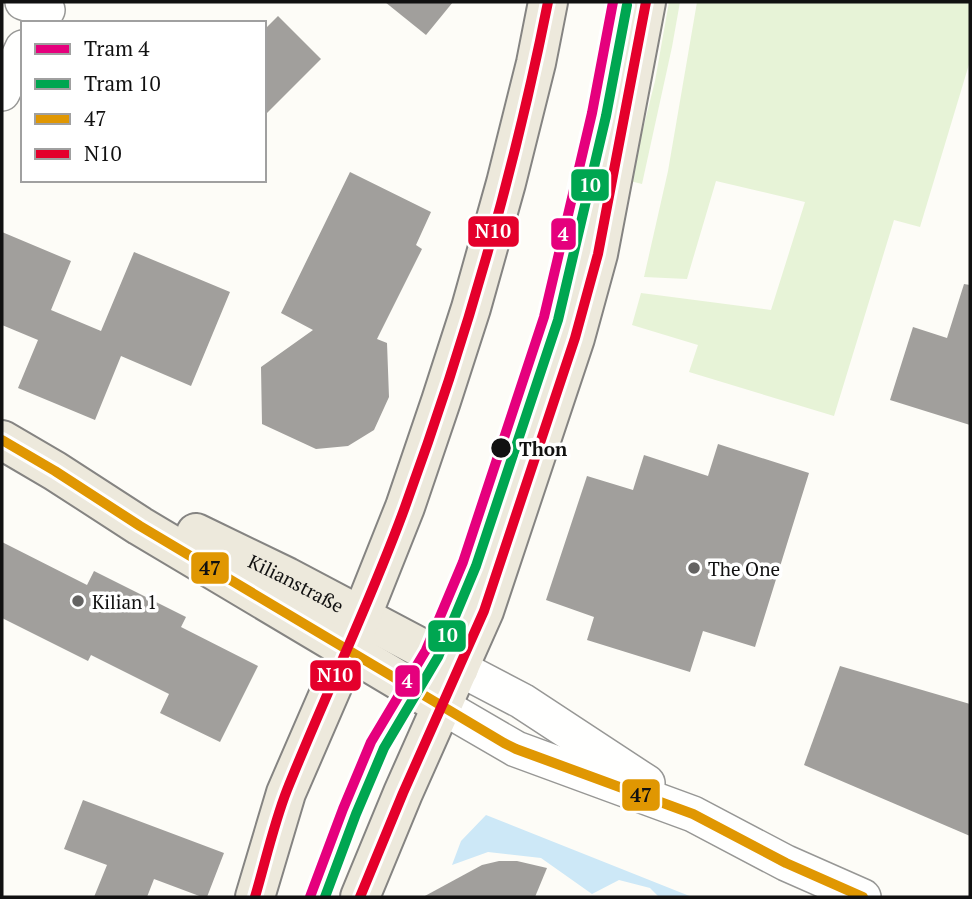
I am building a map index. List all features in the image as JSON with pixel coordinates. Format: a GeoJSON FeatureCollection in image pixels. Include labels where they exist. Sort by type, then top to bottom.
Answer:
{"type":"FeatureCollection","features":[{"type":"Feature","properties":{"kind":"main road"},"geometry":{"type":"LineString","coordinates":[[255,897],[286,793],[355,633],[405,507],[471,308],[506,183],[548,2]]}},
{"type":"Feature","properties":{"kind":"main road"},"geometry":{"type":"LineString","coordinates":[[360,897],[484,611],[583,312],[604,221],[646,2]]}},
{"type":"Feature","properties":{"kind":"main road","name":"Kilianstraße"},"geometry":{"type":"LineString","coordinates":[[2,440],[55,471],[146,507],[286,577],[355,633],[459,668]]}},
{"type":"Feature","properties":{"kind":"main road"},"geometry":{"type":"LineString","coordinates":[[355,633],[442,706]]}},
{"type":"Feature","properties":{"kind":"street"},"geometry":{"type":"LineString","coordinates":[[2,93],[21,52]]}},
{"type":"Feature","properties":{"kind":"street"},"geometry":{"type":"LineString","coordinates":[[459,668],[523,701],[693,814],[786,863],[863,897]]}},
{"type":"Feature","properties":{"kind":"street"},"geometry":{"type":"LineString","coordinates":[[442,706],[516,749],[693,814]]}},
{"type":"Feature","properties":{"kind":"green space"},"geometry":{"type":"Polygon","coordinates":[[[669,2],[680,2],[642,184],[630,181],[655,81],[669,2]]]}},
{"type":"Feature","properties":{"kind":"green space"},"geometry":{"type":"Polygon","coordinates":[[[697,2],[970,2],[970,61],[920,227],[894,220],[834,416],[689,372],[698,345],[632,325],[641,293],[771,310],[805,202],[716,181],[687,279],[644,277],[668,171],[697,2]]]}},
{"type":"Feature","properties":{"kind":"water"},"geometry":{"type":"Polygon","coordinates":[[[486,815],[692,897],[659,897],[650,888],[619,880],[592,894],[541,858],[488,852],[452,865],[461,841],[486,815]]]}},
{"type":"Feature","properties":{"kind":"building"},"geometry":{"type":"Polygon","coordinates":[[[385,2],[453,2],[426,35],[385,2]]]}},
{"type":"Feature","properties":{"kind":"building"},"geometry":{"type":"Polygon","coordinates":[[[278,16],[321,59],[266,114],[266,28],[278,16]]]}},
{"type":"Feature","properties":{"kind":"building"},"geometry":{"type":"Polygon","coordinates":[[[350,172],[431,212],[416,245],[422,249],[377,339],[387,343],[389,397],[374,430],[348,446],[316,449],[262,424],[261,367],[313,330],[281,313],[350,172]]]}},
{"type":"Feature","properties":{"kind":"building"},"geometry":{"type":"Polygon","coordinates":[[[2,232],[71,261],[51,310],[101,331],[134,252],[230,292],[191,386],[121,356],[95,420],[18,388],[38,340],[2,325],[2,232]]]}},
{"type":"Feature","properties":{"kind":"building"},"geometry":{"type":"Polygon","coordinates":[[[964,284],[970,285],[970,425],[890,400],[913,327],[947,338],[964,284]]]}},
{"type":"Feature","properties":{"kind":"building","name":"The One"},"geometry":{"type":"Polygon","coordinates":[[[718,444],[809,473],[755,647],[703,631],[690,672],[587,640],[594,617],[546,600],[587,476],[633,490],[644,455],[708,476],[718,444]]]}},
{"type":"Feature","properties":{"kind":"building","name":"Kilian 1"},"geometry":{"type":"Polygon","coordinates":[[[2,542],[87,585],[94,571],[186,617],[181,627],[258,666],[220,742],[160,713],[169,694],[91,655],[88,661],[2,618],[2,542]]]}},
{"type":"Feature","properties":{"kind":"building"},"geometry":{"type":"Polygon","coordinates":[[[840,666],[970,704],[970,836],[804,765],[840,666]]]}},
{"type":"Feature","properties":{"kind":"building"},"geometry":{"type":"Polygon","coordinates":[[[83,800],[224,853],[207,897],[154,879],[147,897],[94,897],[107,865],[64,849],[83,800]]]}},
{"type":"Feature","properties":{"kind":"building"},"geometry":{"type":"Polygon","coordinates":[[[517,861],[547,868],[535,897],[423,897],[482,865],[517,861]]]}},
{"type":"Feature","properties":{"kind":"tram line","name":"4"},"geometry":{"type":"LineString","coordinates":[[310,897],[371,742],[426,650],[463,562],[544,317],[592,113],[613,2]]}},
{"type":"Feature","properties":{"kind":"tram line","name":"10"},"geometry":{"type":"LineString","coordinates":[[325,897],[384,748],[438,657],[476,566],[558,320],[606,116],[627,5]]}},
{"type":"Feature","properties":{"kind":"transit line","name":"N10"},"geometry":{"type":"LineString","coordinates":[[255,897],[287,790],[391,543],[448,383],[504,194],[548,2]]}},
{"type":"Feature","properties":{"kind":"transit line","name":"N10"},"geometry":{"type":"LineString","coordinates":[[360,897],[484,611],[575,338],[598,254],[646,2]]}},
{"type":"Feature","properties":{"kind":"transit line","name":"47"},"geometry":{"type":"LineString","coordinates":[[2,440],[140,526],[504,743],[693,814],[786,863],[863,897]]}},
{"type":"Feature","properties":{"kind":"place","name":"Thon"},"geometry":{"type":"Point","coordinates":[501,448]}},
{"type":"Feature","properties":{"kind":"place","name":"The One"},"geometry":{"type":"Point","coordinates":[694,568]}},
{"type":"Feature","properties":{"kind":"place","name":"Kilian 1"},"geometry":{"type":"Point","coordinates":[78,601]}}]}
